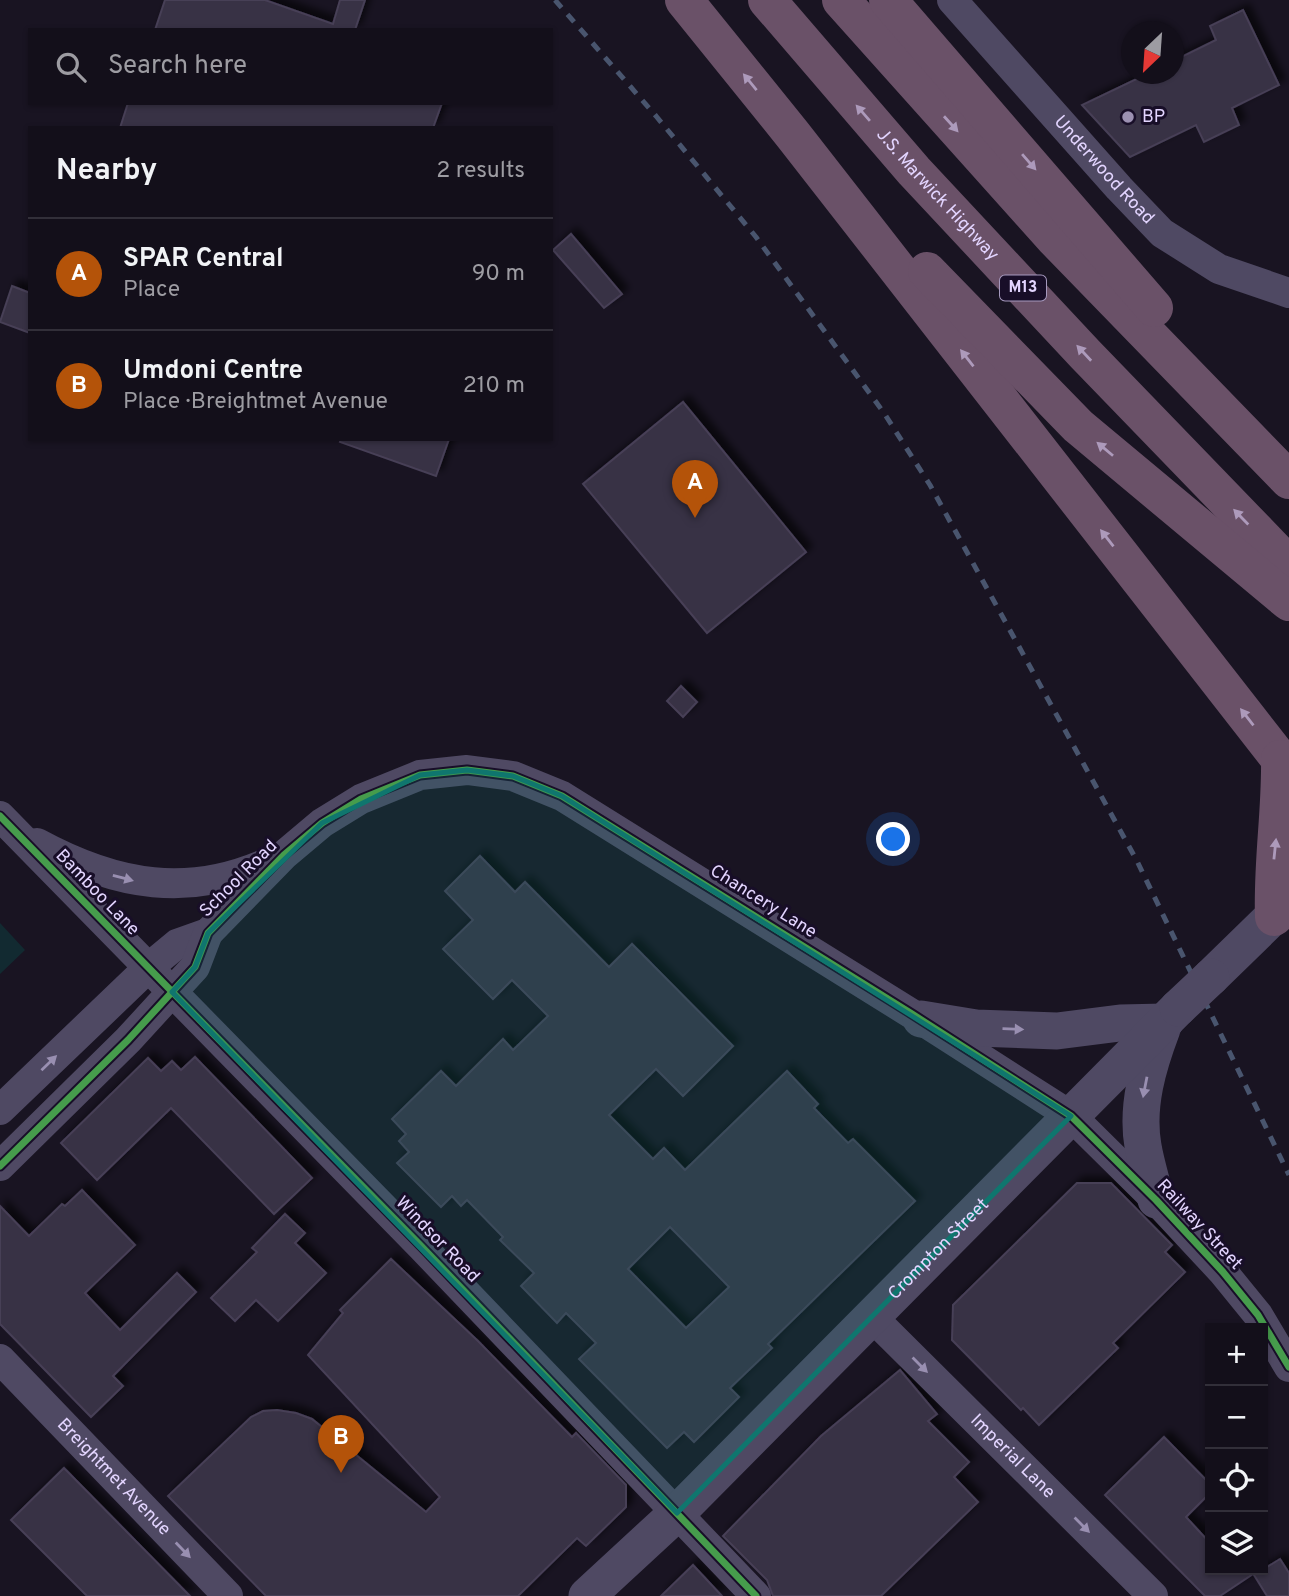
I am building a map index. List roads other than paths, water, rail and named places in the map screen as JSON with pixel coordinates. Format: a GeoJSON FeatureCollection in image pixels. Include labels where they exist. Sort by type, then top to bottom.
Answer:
{"type":"FeatureCollection","features":[{"type":"Feature","properties":{"kind":"highway"},"geometry":{"type":"LineString","coordinates":[[684,0],[793,135],[1284,765],[1272,876],[1271,919]]}},
{"type":"Feature","properties":{"kind":"highway","name":"J.S. Marwick Highway"},"geometry":{"type":"LineString","coordinates":[[767,0],[914,171],[1094,364],[1289,565]]}},
{"type":"Feature","properties":{"kind":"highway"},"geometry":{"type":"LineString","coordinates":[[841,0],[1055,239],[1289,480]]}},
{"type":"Feature","properties":{"kind":"highway"},"geometry":{"type":"LineString","coordinates":[[888,0],[1289,465]]}},
{"type":"Feature","properties":{"kind":"highway"},"geometry":{"type":"LineString","coordinates":[[793,135],[1078,426],[1289,602]]}},
{"type":"Feature","properties":{"kind":"street","name":"Underwood Road"},"geometry":{"type":"LineString","coordinates":[[952,0],[1162,233],[1219,269],[1289,293]]}},
{"type":"Feature","properties":{"kind":"street","name":"Chancery Lane"},"geometry":{"type":"LineString","coordinates":[[420,775],[467,770],[513,776],[562,796],[921,1019],[1071,1116]]}},
{"type":"Feature","properties":{"kind":"street","name":"School Road"},"geometry":{"type":"LineString","coordinates":[[0,1166],[128,1040],[195,967],[208,933],[284,855],[321,822],[361,799],[420,775]]}},
{"type":"Feature","properties":{"kind":"street","name":"Bamboo Lane"},"geometry":{"type":"LineString","coordinates":[[8,823],[91,868],[130,880],[169,885],[209,882],[248,872],[284,855]]}},
{"type":"Feature","properties":{"kind":"street","name":"Bamboo Lane"},"geometry":{"type":"LineString","coordinates":[[8,823],[172,992]]}},
{"type":"Feature","properties":{"kind":"street","name":"Crompton Street"},"geometry":{"type":"LineString","coordinates":[[587,1596],[677,1513],[1172,1015],[1271,919]]}},
{"type":"Feature","properties":{"kind":"street","name":"School Road"},"geometry":{"type":"LineString","coordinates":[[0,1110],[148,968],[177,944],[208,933]]}},
{"type":"Feature","properties":{"kind":"street","name":"Windsor Road"},"geometry":{"type":"LineString","coordinates":[[172,992],[422,1247],[756,1596]]}},
{"type":"Feature","properties":{"kind":"street"},"geometry":{"type":"LineString","coordinates":[[921,1019],[976,1028],[1057,1031],[1172,1015]]}},
{"type":"Feature","properties":{"kind":"street"},"geometry":{"type":"LineString","coordinates":[[1156,1199],[1142,1144],[1143,1093],[1151,1059],[1172,1015]]}},
{"type":"Feature","properties":{"kind":"street","name":"Railway Street"},"geometry":{"type":"LineString","coordinates":[[1071,1116],[1156,1199],[1223,1272],[1258,1315],[1289,1367]]}},
{"type":"Feature","properties":{"kind":"street","name":"Imperial Lane"},"geometry":{"type":"LineString","coordinates":[[872,1317],[1153,1596]]}},
{"type":"Feature","properties":{"kind":"street","name":"Breightmet Avenue"},"geometry":{"type":"LineString","coordinates":[[0,1359],[228,1596]]}},
{"type":"Feature","properties":{"kind":"railway"},"geometry":{"type":"LineString","coordinates":[[555,0],[756,237],[884,413],[930,485],[1137,861],[1289,1175]]}},
{"type":"Feature","properties":{"kind":"place","name":"BP"},"geometry":{"type":"Point","coordinates":[1128,117]}},
{"type":"Feature","properties":{"kind":"place","name":"SPAR Central"},"geometry":{"type":"Point","coordinates":[695,518]}},
{"type":"Feature","properties":{"kind":"place","name":"Umdoni Centre"},"geometry":{"type":"Point","coordinates":[341,1473]}}]}
